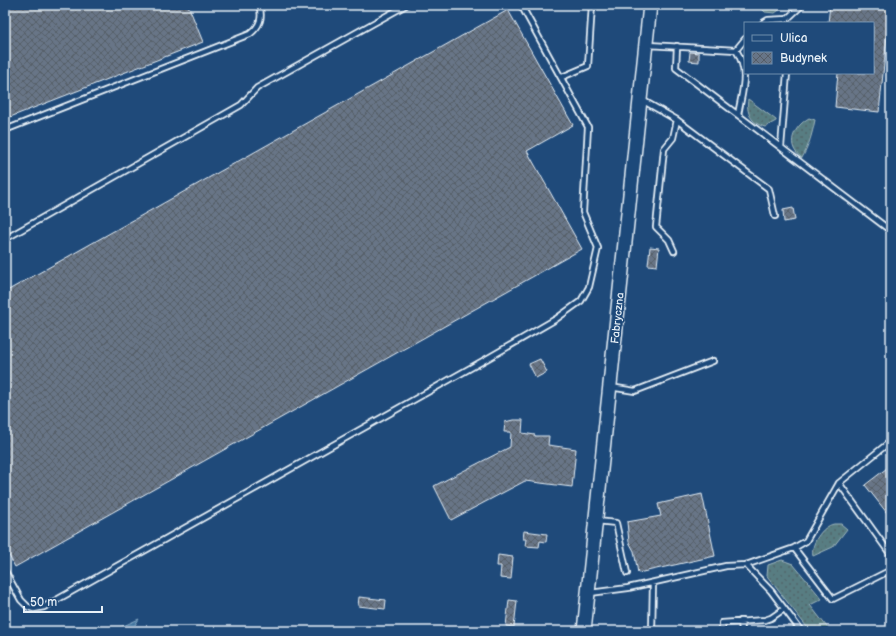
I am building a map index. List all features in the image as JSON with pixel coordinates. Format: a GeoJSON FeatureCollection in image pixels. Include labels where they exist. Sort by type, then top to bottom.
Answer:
{"type":"FeatureCollection","features":[{"type":"Feature","properties":{"kind":"main road","name":"Fabryczna"},"geometry":{"type":"LineString","coordinates":[[584,631],[650,5]]}},
{"type":"Feature","properties":{"kind":"lane"},"geometry":{"type":"LineString","coordinates":[[5,130],[250,34],[261,22],[259,5]]}},
{"type":"Feature","properties":{"kind":"lane"},"geometry":{"type":"LineString","coordinates":[[5,239],[241,105],[257,88],[406,5]]}},
{"type":"Feature","properties":{"kind":"lane"},"geometry":{"type":"LineString","coordinates":[[5,571],[24,604],[34,609],[44,607],[556,319],[579,303],[585,296],[589,287],[598,248],[583,212],[588,127],[562,77],[521,5]]}},
{"type":"Feature","properties":{"kind":"lane"},"geometry":{"type":"LineString","coordinates":[[562,77],[588,66],[592,5]]}},
{"type":"Feature","properties":{"kind":"lane"},"geometry":{"type":"LineString","coordinates":[[765,22],[768,20],[788,19],[802,5]]}},
{"type":"Feature","properties":{"kind":"lane"},"geometry":{"type":"LineString","coordinates":[[792,14],[792,22]]}},
{"type":"Feature","properties":{"kind":"lane"},"geometry":{"type":"LineString","coordinates":[[736,50],[744,40]]}},
{"type":"Feature","properties":{"kind":"lane"},"geometry":{"type":"LineString","coordinates":[[646,45],[736,50]]}},
{"type":"Feature","properties":{"kind":"lane"},"geometry":{"type":"LineString","coordinates":[[677,46],[676,68],[891,230]]}},
{"type":"Feature","properties":{"kind":"lane"},"geometry":{"type":"LineString","coordinates":[[736,50],[744,64]]}},
{"type":"Feature","properties":{"kind":"lane"},"geometry":{"type":"LineString","coordinates":[[738,115],[745,74]]}},
{"type":"Feature","properties":{"kind":"lane"},"geometry":{"type":"LineString","coordinates":[[781,147],[787,74]]}},
{"type":"Feature","properties":{"kind":"lane"},"geometry":{"type":"LineString","coordinates":[[641,99],[677,120],[769,189],[775,216]]}},
{"type":"Feature","properties":{"kind":"lane"},"geometry":{"type":"LineString","coordinates":[[674,251],[670,240],[656,227],[664,149],[673,138],[677,120]]}},
{"type":"Feature","properties":{"kind":"lane"},"geometry":{"type":"LineString","coordinates":[[610,387],[635,391],[713,361]]}},
{"type":"Feature","properties":{"kind":"lane"},"geometry":{"type":"LineString","coordinates":[[588,594],[653,583],[726,566],[746,565],[794,548],[806,541],[840,483],[891,441]]}},
{"type":"Feature","properties":{"kind":"lane"},"geometry":{"type":"LineString","coordinates":[[840,483],[891,554]]}},
{"type":"Feature","properties":{"kind":"lane"},"geometry":{"type":"LineString","coordinates":[[596,521],[616,523],[627,573]]}},
{"type":"Feature","properties":{"kind":"lane"},"geometry":{"type":"LineString","coordinates":[[794,548],[833,599],[891,570]]}},
{"type":"Feature","properties":{"kind":"lane"},"geometry":{"type":"LineString","coordinates":[[746,565],[771,590],[801,631]]}},
{"type":"Feature","properties":{"kind":"lane"},"geometry":{"type":"LineString","coordinates":[[652,631],[653,583]]}},
{"type":"Feature","properties":{"kind":"lane"},"geometry":{"type":"LineString","coordinates":[[722,631],[722,623],[771,618],[784,609]]}},
{"type":"Feature","properties":{"kind":"lane"},"geometry":{"type":"LineString","coordinates":[[741,621],[742,631]]}},
{"type":"Feature","properties":{"kind":"green space"},"geometry":{"type":"Polygon","coordinates":[[[758,5],[785,6],[775,13],[765,12],[758,5]]]}},
{"type":"Feature","properties":{"kind":"green space"},"geometry":{"type":"Polygon","coordinates":[[[748,99],[776,121],[765,127],[756,123],[750,117],[748,99]]]}},
{"type":"Feature","properties":{"kind":"green space"},"geometry":{"type":"Polygon","coordinates":[[[809,118],[815,120],[807,149],[802,158],[794,148],[793,137],[799,126],[809,118]]]}},
{"type":"Feature","properties":{"kind":"green space"},"geometry":{"type":"Polygon","coordinates":[[[834,524],[841,524],[847,529],[833,547],[813,556],[813,547],[821,532],[825,528],[834,524]]]}},
{"type":"Feature","properties":{"kind":"green space"},"geometry":{"type":"Polygon","coordinates":[[[782,560],[793,564],[822,599],[810,605],[830,631],[810,631],[767,576],[768,565],[782,560]]]}},
{"type":"Feature","properties":{"kind":"water"},"geometry":{"type":"Polygon","coordinates":[[[139,619],[131,631],[112,631],[139,619]]]}},
{"type":"Feature","properties":{"kind":"building"},"geometry":{"type":"Polygon","coordinates":[[[5,5],[188,5],[203,42],[5,119],[5,5]]]}},
{"type":"Feature","properties":{"kind":"building"},"geometry":{"type":"Polygon","coordinates":[[[830,5],[882,5],[882,7],[890,7],[879,112],[835,107],[838,74],[874,74],[874,22],[828,22],[830,5]]]}},
{"type":"Feature","properties":{"kind":"building"},"geometry":{"type":"Polygon","coordinates":[[[508,10],[573,125],[527,151],[582,249],[15,567],[5,548],[5,292],[508,10]]]}},
{"type":"Feature","properties":{"kind":"building"},"geometry":{"type":"Polygon","coordinates":[[[690,52],[699,53],[699,62],[689,61],[690,52]]]}},
{"type":"Feature","properties":{"kind":"building"},"geometry":{"type":"Polygon","coordinates":[[[793,208],[795,220],[784,222],[783,210],[793,208]]]}},
{"type":"Feature","properties":{"kind":"building"},"geometry":{"type":"Polygon","coordinates":[[[650,247],[659,248],[657,266],[648,265],[650,247]]]}},
{"type":"Feature","properties":{"kind":"building"},"geometry":{"type":"Polygon","coordinates":[[[540,359],[547,372],[536,378],[529,364],[540,359]]]}},
{"type":"Feature","properties":{"kind":"building"},"geometry":{"type":"Polygon","coordinates":[[[523,420],[522,433],[535,436],[549,436],[548,445],[576,449],[572,487],[525,481],[451,520],[434,486],[510,447],[511,432],[504,432],[505,422],[523,420]]]}},
{"type":"Feature","properties":{"kind":"building"},"geometry":{"type":"Polygon","coordinates":[[[891,465],[891,518],[865,485],[891,465]]]}},
{"type":"Feature","properties":{"kind":"building"},"geometry":{"type":"Polygon","coordinates":[[[702,494],[715,556],[638,573],[634,551],[629,542],[627,522],[661,516],[658,504],[702,494]]]}},
{"type":"Feature","properties":{"kind":"building"},"geometry":{"type":"Polygon","coordinates":[[[524,531],[547,534],[546,542],[540,541],[539,547],[525,546],[526,539],[523,539],[524,531]]]}},
{"type":"Feature","properties":{"kind":"building"},"geometry":{"type":"Polygon","coordinates":[[[498,555],[513,557],[511,579],[500,578],[501,566],[497,566],[498,555]]]}},
{"type":"Feature","properties":{"kind":"building"},"geometry":{"type":"Polygon","coordinates":[[[359,597],[386,600],[385,609],[358,606],[359,597]]]}},
{"type":"Feature","properties":{"kind":"building"},"geometry":{"type":"Polygon","coordinates":[[[509,600],[517,601],[514,627],[506,626],[509,600]]]}}]}
